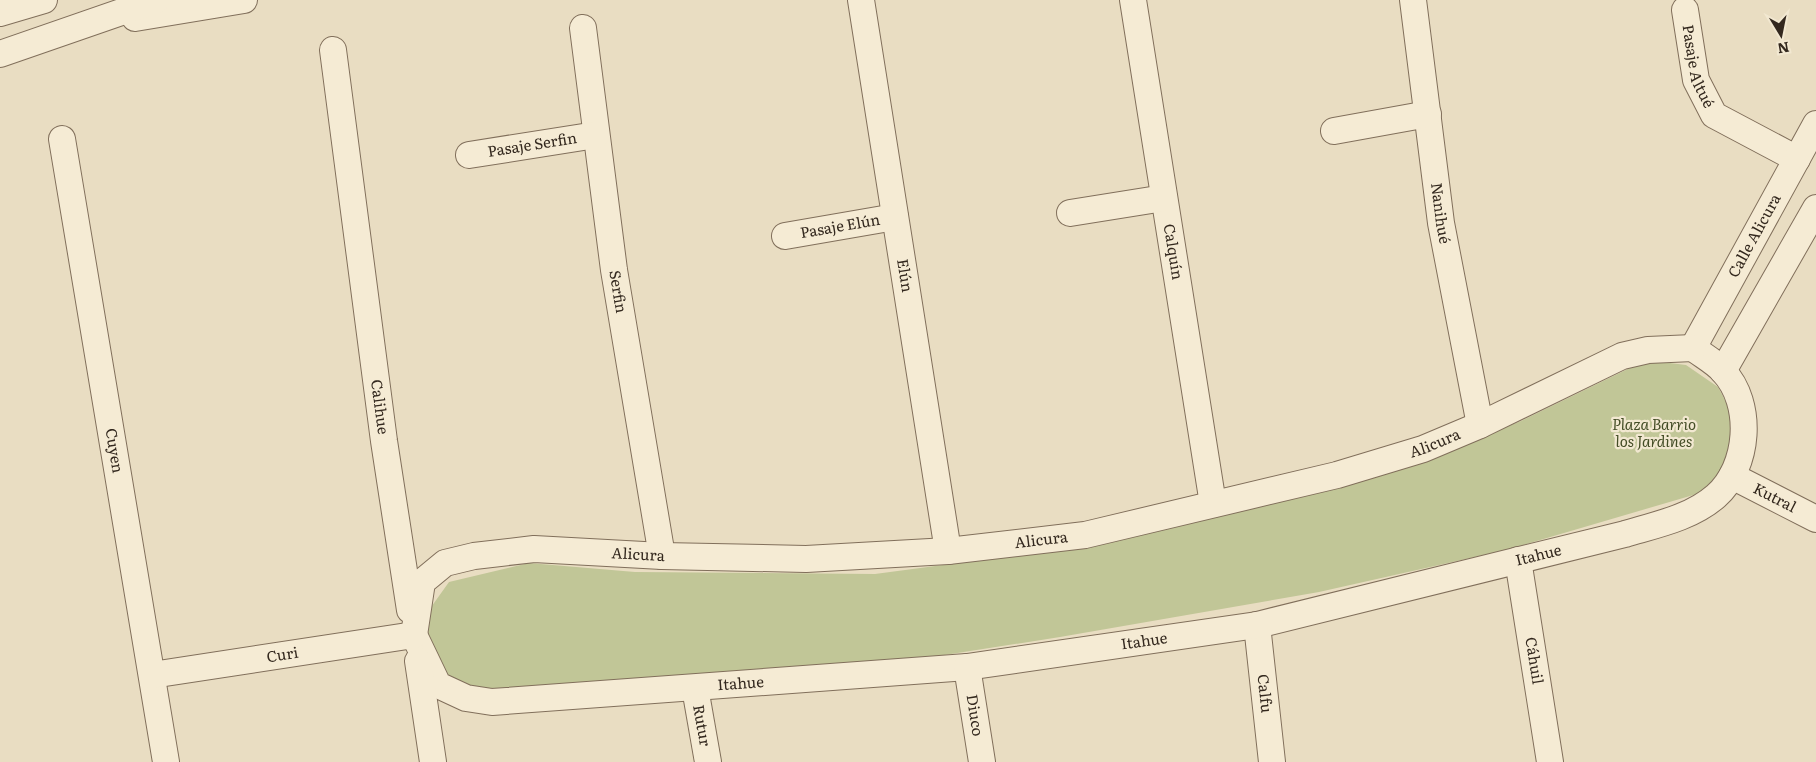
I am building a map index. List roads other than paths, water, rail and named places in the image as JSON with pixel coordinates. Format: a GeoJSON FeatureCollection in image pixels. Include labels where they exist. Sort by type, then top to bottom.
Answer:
{"type":"FeatureCollection","features":[{"type":"Feature","properties":{"kind":"street"},"geometry":{"type":"LineString","coordinates":[[0,13],[44,0]]}},
{"type":"Feature","properties":{"kind":"street"},"geometry":{"type":"LineString","coordinates":[[0,54],[90,25],[156,0]]}},
{"type":"Feature","properties":{"kind":"street"},"geometry":{"type":"LineString","coordinates":[[90,25],[244,0]]}},
{"type":"Feature","properties":{"kind":"street","name":"Elún"},"geometry":{"type":"LineString","coordinates":[[861,0],[948,551]]}},
{"type":"Feature","properties":{"kind":"street","name":"Calquín"},"geometry":{"type":"LineString","coordinates":[[1133,0],[1213,504]]}},
{"type":"Feature","properties":{"kind":"street","name":"Nanihué"},"geometry":{"type":"LineString","coordinates":[[1413,0],[1441,224],[1480,425]]}},
{"type":"Feature","properties":{"kind":"street","name":"Pasaje Altué"},"geometry":{"type":"LineString","coordinates":[[1685,10],[1696,80],[1714,115],[1797,159]]}},
{"type":"Feature","properties":{"kind":"street","name":"Serfin"},"geometry":{"type":"LineString","coordinates":[[583,28],[616,280],[662,556]]}},
{"type":"Feature","properties":{"kind":"street","name":"Calihue"},"geometry":{"type":"LineString","coordinates":[[333,50],[384,442],[433,762]]}},
{"type":"Feature","properties":{"kind":"street"},"geometry":{"type":"LineString","coordinates":[[1334,131],[1428,114]]}},
{"type":"Feature","properties":{"kind":"street","name":"Calle Alicura"},"geometry":{"type":"LineString","coordinates":[[1692,348],[1816,124]]}},
{"type":"Feature","properties":{"kind":"street","name":"Pasaje Serfin"},"geometry":{"type":"LineString","coordinates":[[469,155],[596,135]]}},
{"type":"Feature","properties":{"kind":"street","name":"Cuyen"},"geometry":{"type":"LineString","coordinates":[[62,139],[166,762]]}},
{"type":"Feature","properties":{"kind":"street"},"geometry":{"type":"LineString","coordinates":[[1070,213],[1164,198]]}},
{"type":"Feature","properties":{"kind":"street"},"geometry":{"type":"LineString","coordinates":[[1723,372],[1816,208]]}},
{"type":"Feature","properties":{"kind":"street","name":"Pasaje Elún"},"geometry":{"type":"LineString","coordinates":[[785,236],[895,218]]}},
{"type":"Feature","properties":{"kind":"street","name":"Alicura"},"geometry":{"type":"LineString","coordinates":[[414,635],[422,582],[445,562],[534,550],[662,556],[806,559],[948,551],[1085,535],[1337,475],[1423,449],[1480,425],[1622,356],[1648,350],[1692,348]]}},
{"type":"Feature","properties":{"kind":"street","name":"Itahue"},"geometry":{"type":"LineString","coordinates":[[414,635],[438,685],[466,698],[492,702],[967,667],[1257,625],[1625,534],[1682,516],[1716,496],[1732,476],[1744,441],[1743,412],[1734,389],[1723,372],[1692,348]]}},
{"type":"Feature","properties":{"kind":"street","name":"Kutral"},"geometry":{"type":"LineString","coordinates":[[1732,476],[1816,519]]}},
{"type":"Feature","properties":{"kind":"street","name":"Cáhuil"},"geometry":{"type":"LineString","coordinates":[[1518,560],[1550,762]]}},
{"type":"Feature","properties":{"kind":"street","name":"Calfu"},"geometry":{"type":"LineString","coordinates":[[1257,625],[1272,762]]}},
{"type":"Feature","properties":{"kind":"street","name":"Curi"},"geometry":{"type":"LineString","coordinates":[[152,675],[414,635]]}},
{"type":"Feature","properties":{"kind":"street","name":"Diuco"},"geometry":{"type":"LineString","coordinates":[[967,667],[982,762]]}},
{"type":"Feature","properties":{"kind":"street","name":"Rutur"},"geometry":{"type":"LineString","coordinates":[[695,688],[708,762]]}},
{"type":"Feature","properties":{"kind":"park label","name":"Plaza Barrio los Jardines"},"geometry":{"type":"Point","coordinates":[1654,434]}}]}
